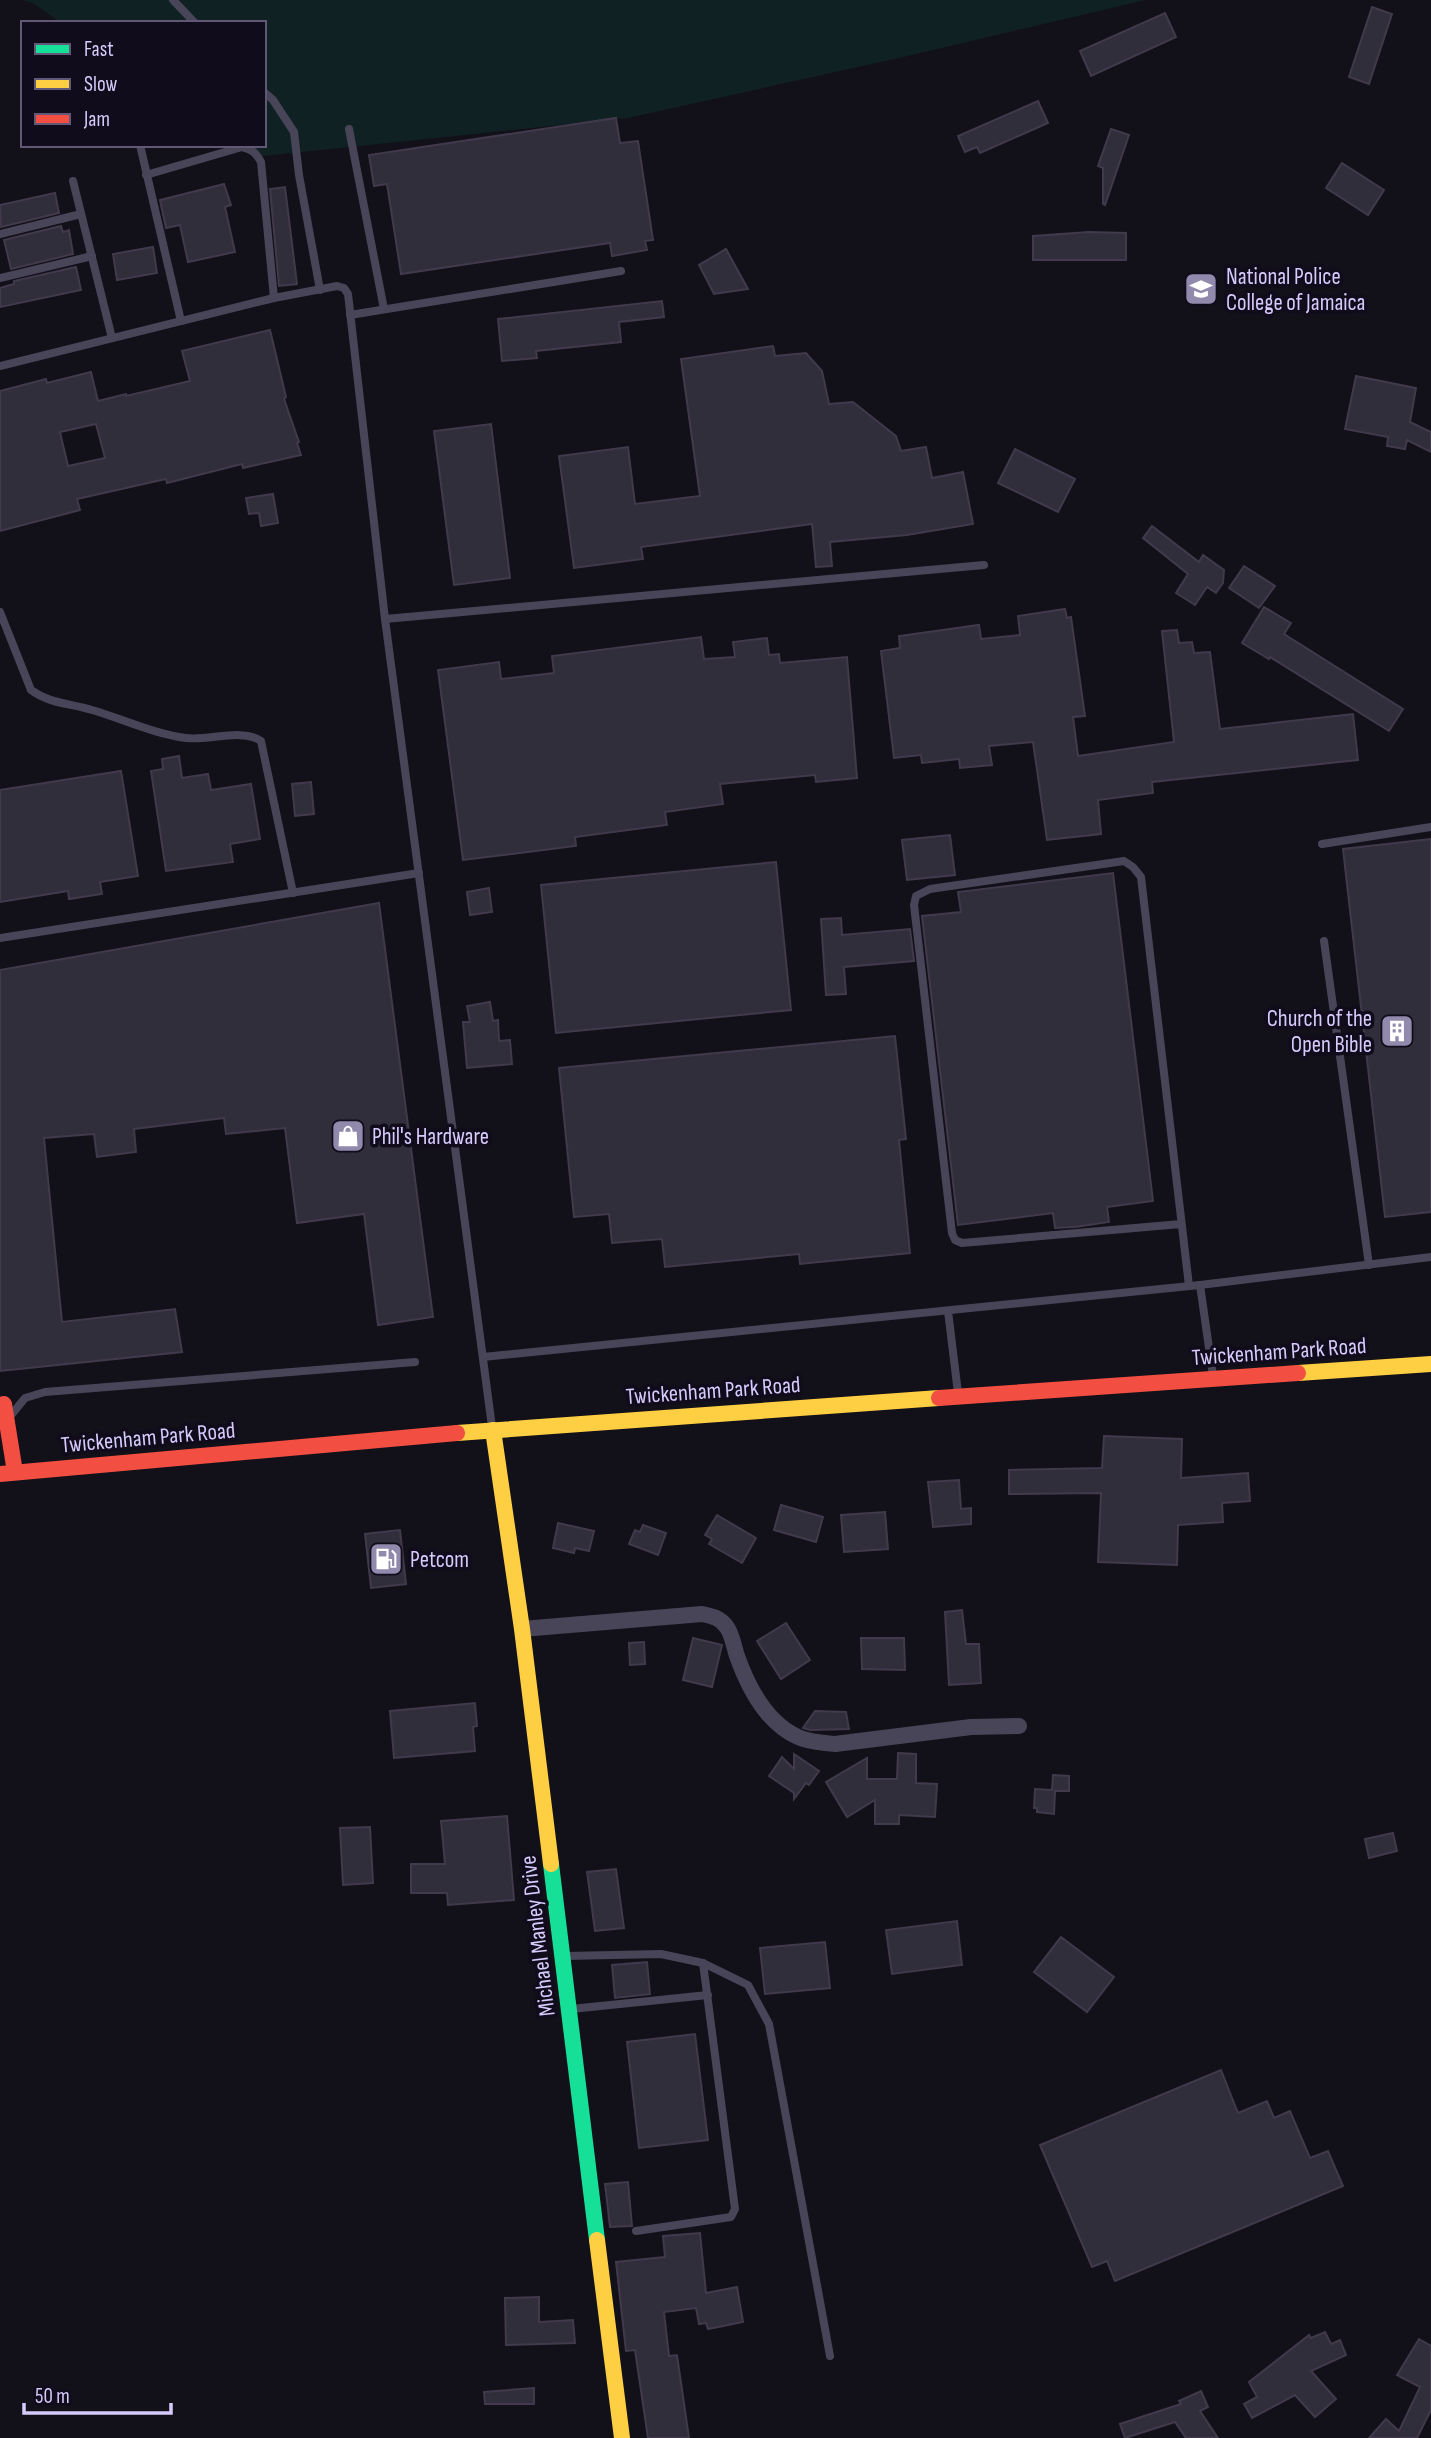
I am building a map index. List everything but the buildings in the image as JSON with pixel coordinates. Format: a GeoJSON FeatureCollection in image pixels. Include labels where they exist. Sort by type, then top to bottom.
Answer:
{"type":"FeatureCollection","features":[{"type":"Feature","properties":{"kind":"main road","name":"Twickenham Park Road"},"geometry":{"type":"LineString","coordinates":[[8,1473],[493,1430],[1431,1364]]}},
{"type":"Feature","properties":{"kind":"main road"},"geometry":{"type":"LineString","coordinates":[[0,1405],[4,1404],[8,1427],[8,1473]]}},
{"type":"Feature","properties":{"kind":"main road","name":"Michael Manley Drive"},"geometry":{"type":"LineString","coordinates":[[493,1430],[522,1629],[621,2438]]}},
{"type":"Feature","properties":{"kind":"street"},"geometry":{"type":"LineString","coordinates":[[522,1629],[702,1615],[717,1617],[727,1626],[742,1668],[760,1705],[797,1737],[814,1741],[835,1744],[971,1727],[1020,1726]]}},
{"type":"Feature","properties":{"kind":"lane"},"geometry":{"type":"LineString","coordinates":[[173,0],[193,21]]}},
{"type":"Feature","properties":{"kind":"lane"},"geometry":{"type":"LineString","coordinates":[[266,94],[294,132],[320,290]]}},
{"type":"Feature","properties":{"kind":"lane"},"geometry":{"type":"LineString","coordinates":[[349,129],[384,309]]}},
{"type":"Feature","properties":{"kind":"lane"},"geometry":{"type":"LineString","coordinates":[[140,147],[181,321]]}},
{"type":"Feature","properties":{"kind":"lane"},"geometry":{"type":"LineString","coordinates":[[146,175],[242,147],[250,148],[257,154],[261,162],[274,298]]}},
{"type":"Feature","properties":{"kind":"lane"},"geometry":{"type":"LineString","coordinates":[[73,181],[113,338]]}},
{"type":"Feature","properties":{"kind":"lane"},"geometry":{"type":"LineString","coordinates":[[0,234],[81,214]]}},
{"type":"Feature","properties":{"kind":"lane"},"geometry":{"type":"LineString","coordinates":[[0,278],[92,256]]}},
{"type":"Feature","properties":{"kind":"lane"},"geometry":{"type":"LineString","coordinates":[[351,315],[621,271]]}},
{"type":"Feature","properties":{"kind":"lane"},"geometry":{"type":"LineString","coordinates":[[0,366],[274,298],[337,286],[344,288],[348,294],[385,619],[493,1430]]}},
{"type":"Feature","properties":{"kind":"lane"},"geometry":{"type":"LineString","coordinates":[[385,619],[984,565]]}},
{"type":"Feature","properties":{"kind":"lane"},"geometry":{"type":"LineString","coordinates":[[0,612],[30,690],[39,697],[58,704],[86,708],[183,738],[213,739],[246,735],[261,741],[293,893]]}},
{"type":"Feature","properties":{"kind":"lane"},"geometry":{"type":"LineString","coordinates":[[1322,844],[1431,827]]}},
{"type":"Feature","properties":{"kind":"lane"},"geometry":{"type":"LineString","coordinates":[[1181,1224],[962,1242],[955,1240],[952,1233],[914,905],[916,896],[930,889],[1111,862],[1124,861],[1141,877],[1189,1286]]}},
{"type":"Feature","properties":{"kind":"lane"},"geometry":{"type":"LineString","coordinates":[[0,938],[419,873]]}},
{"type":"Feature","properties":{"kind":"lane"},"geometry":{"type":"LineString","coordinates":[[1324,941],[1369,1265]]}},
{"type":"Feature","properties":{"kind":"lane"},"geometry":{"type":"LineString","coordinates":[[483,1357],[1199,1285],[1431,1257]]}},
{"type":"Feature","properties":{"kind":"lane"},"geometry":{"type":"LineString","coordinates":[[1199,1285],[1213,1379]]}},
{"type":"Feature","properties":{"kind":"lane"},"geometry":{"type":"LineString","coordinates":[[948,1311],[958,1396]]}},
{"type":"Feature","properties":{"kind":"lane"},"geometry":{"type":"LineString","coordinates":[[8,1427],[12,1412],[25,1398],[45,1392],[415,1362]]}},
{"type":"Feature","properties":{"kind":"lane"},"geometry":{"type":"LineString","coordinates":[[562,1956],[661,1954],[703,1963],[748,1985],[769,2024],[830,2356]]}},
{"type":"Feature","properties":{"kind":"lane"},"geometry":{"type":"LineString","coordinates":[[636,2231],[731,2217],[736,2209],[703,1963]]}},
{"type":"Feature","properties":{"kind":"lane"},"geometry":{"type":"LineString","coordinates":[[568,2009],[708,1995]]}},
{"type":"Feature","properties":{"kind":"shaded area"},"geometry":{"type":"Polygon","coordinates":[[[22,0],[1146,0],[628,118],[253,157],[239,147],[266,147],[266,21],[58,21],[33,3],[22,0]]]}},
{"type":"Feature","properties":{"kind":"traffic: fast"},"geometry":{"type":"LineString","coordinates":[[551,1864],[597,2240]]}},
{"type":"Feature","properties":{"kind":"traffic: slow"},"geometry":{"type":"LineString","coordinates":[[1298,1373],[1431,1364]]}},
{"type":"Feature","properties":{"kind":"traffic: slow"},"geometry":{"type":"LineString","coordinates":[[457,1433],[939,1398]]}},
{"type":"Feature","properties":{"kind":"traffic: slow"},"geometry":{"type":"LineString","coordinates":[[493,1430],[522,1629],[551,1864]]}},
{"type":"Feature","properties":{"kind":"traffic: slow"},"geometry":{"type":"LineString","coordinates":[[597,2240],[622,2438]]}},
{"type":"Feature","properties":{"kind":"traffic: jam"},"geometry":{"type":"LineString","coordinates":[[939,1398],[1298,1373]]}},
{"type":"Feature","properties":{"kind":"traffic: jam"},"geometry":{"type":"LineString","coordinates":[[0,1405],[4,1404],[15,1472]]}},
{"type":"Feature","properties":{"kind":"traffic: jam"},"geometry":{"type":"LineString","coordinates":[[0,1474],[457,1433]]}},
{"type":"Feature","properties":{"kind":"place","name":"National Police College of Jamaica"},"geometry":{"type":"Point","coordinates":[1201,289]}},
{"type":"Feature","properties":{"kind":"place","name":"Church of the Open Bible"},"geometry":{"type":"Point","coordinates":[1397,1031]}},
{"type":"Feature","properties":{"kind":"place","name":"Phil's Hardware"},"geometry":{"type":"Point","coordinates":[348,1136]}},
{"type":"Feature","properties":{"kind":"place","name":"Petcom"},"geometry":{"type":"Point","coordinates":[386,1559]}}]}
